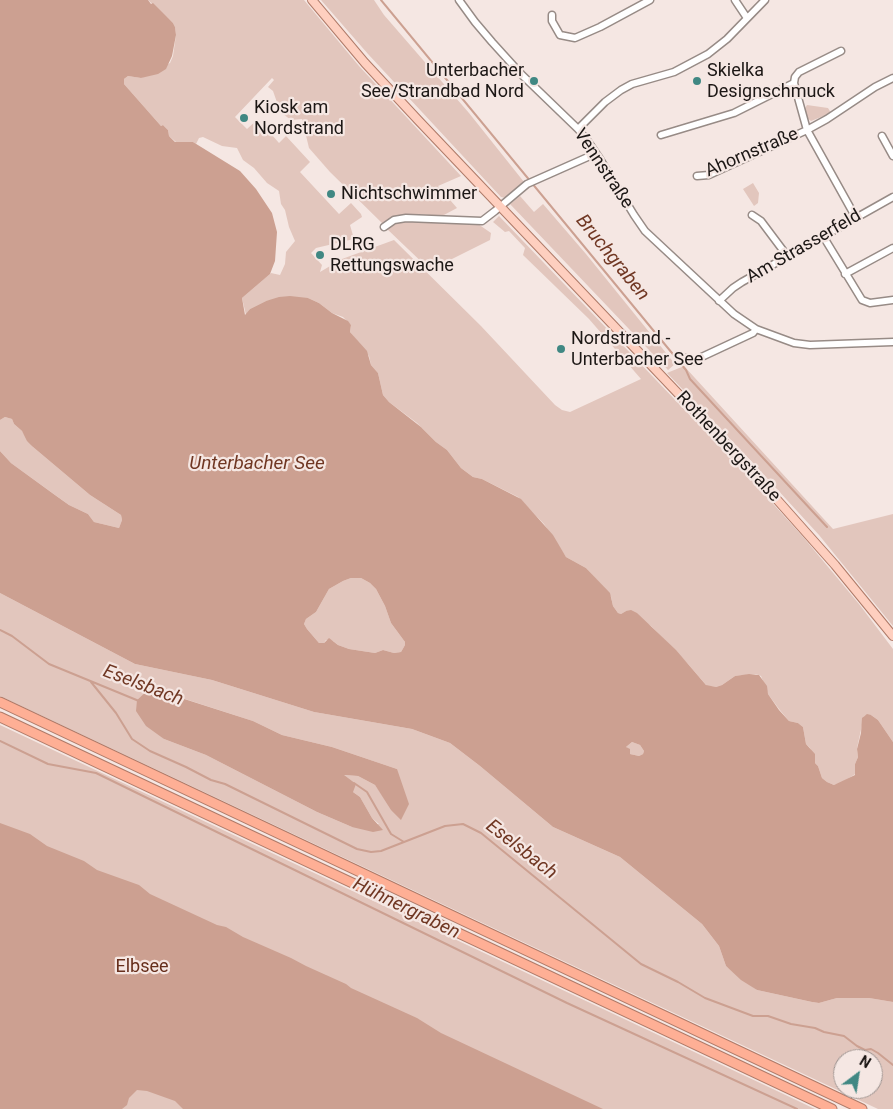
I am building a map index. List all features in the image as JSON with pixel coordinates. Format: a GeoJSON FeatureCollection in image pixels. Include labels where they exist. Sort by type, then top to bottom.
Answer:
{"type":"FeatureCollection","features":[{"type":"Feature","properties":{"kind":"highway"},"geometry":{"type":"LineString","coordinates":[[0,702],[862,1109]]}},
{"type":"Feature","properties":{"kind":"highway"},"geometry":{"type":"LineString","coordinates":[[0,717],[832,1109]]}},
{"type":"Feature","properties":{"kind":"main road","name":"Rothenbergstraße"},"geometry":{"type":"LineString","coordinates":[[312,0],[365,63],[748,467],[841,572],[893,636]]}},
{"type":"Feature","properties":{"kind":"street","name":"Vennstraße"},"geometry":{"type":"LineString","coordinates":[[460,0],[475,22],[515,67],[578,129],[595,152],[645,231],[734,314],[756,329],[794,343],[810,345],[893,342]]}},
{"type":"Feature","properties":{"kind":"street"},"geometry":{"type":"LineString","coordinates":[[552,15],[552,21],[560,35],[576,38],[650,0]]}},
{"type":"Feature","properties":{"kind":"street"},"geometry":{"type":"LineString","coordinates":[[735,0],[748,18]]}},
{"type":"Feature","properties":{"kind":"street"},"geometry":{"type":"LineString","coordinates":[[578,129],[616,93],[632,84],[674,72],[719,46],[765,0]]}},
{"type":"Feature","properties":{"kind":"street"},"geometry":{"type":"LineString","coordinates":[[841,51],[799,72],[795,77],[794,83],[807,130],[856,218]]}},
{"type":"Feature","properties":{"kind":"street","name":"Ahornstraße"},"geometry":{"type":"LineString","coordinates":[[698,176],[709,175],[807,130],[875,87],[893,78]]}},
{"type":"Feature","properties":{"kind":"street"},"geometry":{"type":"LineString","coordinates":[[661,135],[734,113],[794,83]]}},
{"type":"Feature","properties":{"kind":"street"},"geometry":{"type":"LineString","coordinates":[[882,136],[893,156]]}},
{"type":"Feature","properties":{"kind":"street"},"geometry":{"type":"LineString","coordinates":[[384,227],[394,220],[406,218],[482,221],[527,184],[595,152]]}},
{"type":"Feature","properties":{"kind":"street","name":"Am Strasserfeld"},"geometry":{"type":"LineString","coordinates":[[719,301],[733,288],[893,197]]}},
{"type":"Feature","properties":{"kind":"street"},"geometry":{"type":"LineString","coordinates":[[752,215],[761,221],[788,257]]}},
{"type":"Feature","properties":{"kind":"street"},"geometry":{"type":"LineString","coordinates":[[823,236],[862,300],[870,303],[893,300]]}},
{"type":"Feature","properties":{"kind":"street"},"geometry":{"type":"LineString","coordinates":[[845,274],[893,248]]}},
{"type":"Feature","properties":{"kind":"street"},"geometry":{"type":"LineString","coordinates":[[686,358],[693,361],[752,333],[756,329]]}},
{"type":"Feature","properties":{"kind":"green space"},"geometry":{"type":"Polygon","coordinates":[[[148,0],[304,0],[359,66],[461,176],[438,186],[457,208],[442,216],[403,215],[392,218],[383,224],[330,172],[309,148],[302,119],[291,120],[283,114],[273,91],[268,87],[274,80],[272,78],[235,117],[247,129],[258,119],[279,143],[286,136],[310,162],[300,172],[339,214],[351,203],[362,217],[350,225],[354,239],[316,248],[311,253],[322,265],[320,272],[342,259],[394,240],[562,410],[570,412],[641,379],[589,319],[523,255],[525,248],[509,231],[505,232],[493,222],[499,216],[747,475],[804,538],[859,604],[893,649],[893,742],[878,720],[871,715],[864,716],[857,748],[858,757],[855,764],[857,773],[841,783],[834,785],[827,782],[822,778],[810,748],[806,744],[803,727],[798,723],[789,721],[779,709],[768,694],[761,676],[756,674],[735,676],[722,685],[716,687],[707,686],[651,626],[626,611],[621,614],[618,613],[606,590],[586,568],[566,557],[544,524],[518,497],[482,479],[473,477],[461,468],[447,450],[417,423],[389,402],[383,395],[378,373],[371,365],[369,356],[350,332],[351,325],[343,317],[332,313],[319,303],[308,298],[266,301],[250,309],[246,315],[242,298],[271,273],[280,275],[285,264],[286,252],[295,241],[285,210],[281,204],[279,191],[267,183],[254,168],[243,160],[237,148],[222,146],[203,137],[199,138],[196,144],[193,142],[176,142],[169,136],[168,130],[163,125],[161,126],[124,84],[124,79],[128,76],[141,78],[170,63],[173,56],[176,35],[175,27],[148,0]]]}},
{"type":"Feature","properties":{"kind":"green space"},"geometry":{"type":"Polygon","coordinates":[[[321,0],[374,0],[384,15],[469,113],[524,182],[506,198],[501,197],[368,54],[321,0]]]}},
{"type":"Feature","properties":{"kind":"green space"},"geometry":{"type":"Polygon","coordinates":[[[807,105],[828,108],[831,113],[811,121],[807,118],[804,110],[807,105]]]}},
{"type":"Feature","properties":{"kind":"green space"},"geometry":{"type":"Polygon","coordinates":[[[753,183],[759,193],[758,203],[754,206],[743,189],[753,183]]]}},
{"type":"Feature","properties":{"kind":"green space"},"geometry":{"type":"Polygon","coordinates":[[[520,196],[534,212],[543,204],[675,364],[668,370],[510,204],[520,196]]]}},
{"type":"Feature","properties":{"kind":"green space"},"geometry":{"type":"Polygon","coordinates":[[[407,220],[478,224],[491,233],[490,240],[430,270],[386,228],[394,222],[407,220]]]}},
{"type":"Feature","properties":{"kind":"green space"},"geometry":{"type":"Polygon","coordinates":[[[684,366],[833,529],[893,514],[893,626],[819,535],[667,373],[684,366]]]}},
{"type":"Feature","properties":{"kind":"green space"},"geometry":{"type":"Polygon","coordinates":[[[5,417],[12,419],[33,447],[90,495],[121,515],[122,520],[119,528],[94,522],[88,514],[69,505],[11,463],[0,451],[0,420],[5,417]]]}},
{"type":"Feature","properties":{"kind":"green space"},"geometry":{"type":"Polygon","coordinates":[[[351,578],[361,578],[376,589],[391,623],[405,642],[401,652],[394,653],[383,650],[375,653],[349,649],[333,641],[326,640],[324,643],[319,643],[307,629],[304,624],[306,619],[316,612],[329,589],[351,578]]]}},
{"type":"Feature","properties":{"kind":"green space"},"geometry":{"type":"Polygon","coordinates":[[[0,593],[135,664],[212,680],[314,712],[412,729],[450,743],[553,827],[620,857],[702,924],[719,946],[726,966],[757,990],[819,1003],[837,998],[869,998],[893,1002],[893,1109],[878,1109],[857,1099],[883,1099],[883,1049],[833,1049],[833,1088],[0,696],[0,593]],[[151,688],[137,700],[164,739],[206,755],[317,812],[352,827],[379,824],[372,818],[360,797],[353,792],[343,775],[358,776],[375,785],[385,799],[397,769],[332,747],[282,735],[253,721],[151,688]]]}},
{"type":"Feature","properties":{"kind":"green space","name":"Elbsee"},"geometry":{"type":"Polygon","coordinates":[[[0,725],[775,1090],[815,1109],[0,1109],[0,725]]]}},
{"type":"Feature","properties":{"kind":"green space"},"geometry":{"type":"Polygon","coordinates":[[[632,742],[640,745],[644,751],[643,754],[639,756],[630,754],[626,747],[632,742]]]}},
{"type":"Feature","properties":{"kind":"water","name":"Unterbacher See"},"geometry":{"type":"Polygon","coordinates":[[[0,0],[148,0],[175,27],[176,35],[172,56],[166,69],[158,74],[141,78],[128,76],[124,79],[124,84],[161,126],[163,125],[168,130],[169,136],[175,142],[193,142],[240,171],[256,189],[272,213],[277,232],[275,261],[270,274],[242,298],[245,315],[250,309],[266,301],[290,296],[308,298],[348,321],[351,325],[350,332],[367,351],[371,365],[378,373],[383,395],[389,402],[447,450],[461,468],[473,477],[482,479],[521,499],[553,535],[566,557],[586,568],[610,593],[613,606],[618,613],[621,614],[631,610],[637,613],[676,650],[706,685],[716,687],[735,676],[759,675],[767,686],[768,694],[779,710],[789,721],[798,723],[803,727],[806,744],[815,754],[815,763],[822,778],[827,782],[834,785],[855,775],[862,718],[867,714],[878,720],[893,742],[893,1002],[869,998],[837,998],[819,1003],[757,990],[741,980],[726,966],[719,946],[702,924],[620,857],[553,827],[450,743],[412,729],[314,712],[212,680],[135,664],[0,593],[0,451],[11,463],[69,505],[88,514],[94,522],[119,528],[122,520],[121,515],[90,495],[33,447],[12,419],[5,417],[0,420],[0,0]],[[351,578],[329,589],[316,612],[306,619],[304,624],[307,629],[319,643],[324,643],[329,638],[338,645],[349,649],[375,653],[383,650],[394,653],[401,652],[405,642],[391,623],[376,589],[361,578],[351,578]],[[632,742],[626,747],[630,749],[630,754],[639,756],[643,754],[644,751],[640,745],[632,742]]]}},
{"type":"Feature","properties":{"kind":"water"},"geometry":{"type":"Polygon","coordinates":[[[150,688],[253,721],[282,735],[332,747],[397,769],[409,804],[401,820],[391,810],[375,785],[358,776],[344,775],[356,784],[353,792],[360,797],[372,818],[383,830],[373,832],[352,827],[317,812],[206,755],[164,739],[146,726],[136,711],[137,700],[150,688]]]}},
{"type":"Feature","properties":{"kind":"water","name":"Elbsee"},"geometry":{"type":"Polygon","coordinates":[[[0,823],[30,834],[47,846],[84,861],[97,870],[139,885],[150,894],[217,925],[226,927],[243,937],[417,1018],[441,1033],[603,1109],[183,1109],[175,1101],[147,1091],[137,1090],[122,1109],[0,1109],[0,823]]]}},
{"type":"Feature","properties":{"kind":"waterway","name":"Bruchgraben"},"geometry":{"type":"LineString","coordinates":[[381,0],[686,370],[690,379],[827,527]]}},
{"type":"Feature","properties":{"kind":"waterway","name":"Eselsbach"},"geometry":{"type":"LineString","coordinates":[[0,630],[12,636],[49,664],[139,701]]}},
{"type":"Feature","properties":{"kind":"waterway"},"geometry":{"type":"LineString","coordinates":[[91,682],[116,713],[132,739],[150,751],[211,780],[225,784],[357,849],[371,852],[381,851],[404,842]]}},
{"type":"Feature","properties":{"kind":"waterway","name":"Hühnergraben"},"geometry":{"type":"LineString","coordinates":[[0,741],[48,764],[96,773],[567,1003],[797,1109]]}},
{"type":"Feature","properties":{"kind":"waterway","name":"Eselsbach"},"geometry":{"type":"LineString","coordinates":[[354,783],[367,792],[391,834],[404,842],[445,826],[463,824],[481,833],[641,964],[705,998],[753,1016],[768,1016],[791,1024],[844,1036],[857,1046],[865,1050],[871,1049],[878,1053],[893,1065]]}},
{"type":"Feature","properties":{"kind":"place","name":"Unterbacher See/Strandbad Nord"},"geometry":{"type":"Point","coordinates":[534,81]}},
{"type":"Feature","properties":{"kind":"place","name":"Skielka Designschmuck"},"geometry":{"type":"Point","coordinates":[697,81]}},
{"type":"Feature","properties":{"kind":"place","name":"Kiosk am Nordstrand"},"geometry":{"type":"Point","coordinates":[244,118]}},
{"type":"Feature","properties":{"kind":"place","name":"Nichtschwimmer"},"geometry":{"type":"Point","coordinates":[331,194]}},
{"type":"Feature","properties":{"kind":"place","name":"DLRG Rettungswache"},"geometry":{"type":"Point","coordinates":[320,255]}},
{"type":"Feature","properties":{"kind":"place","name":"Nordstrand - Unterbacher See"},"geometry":{"type":"Point","coordinates":[561,349]}}]}
